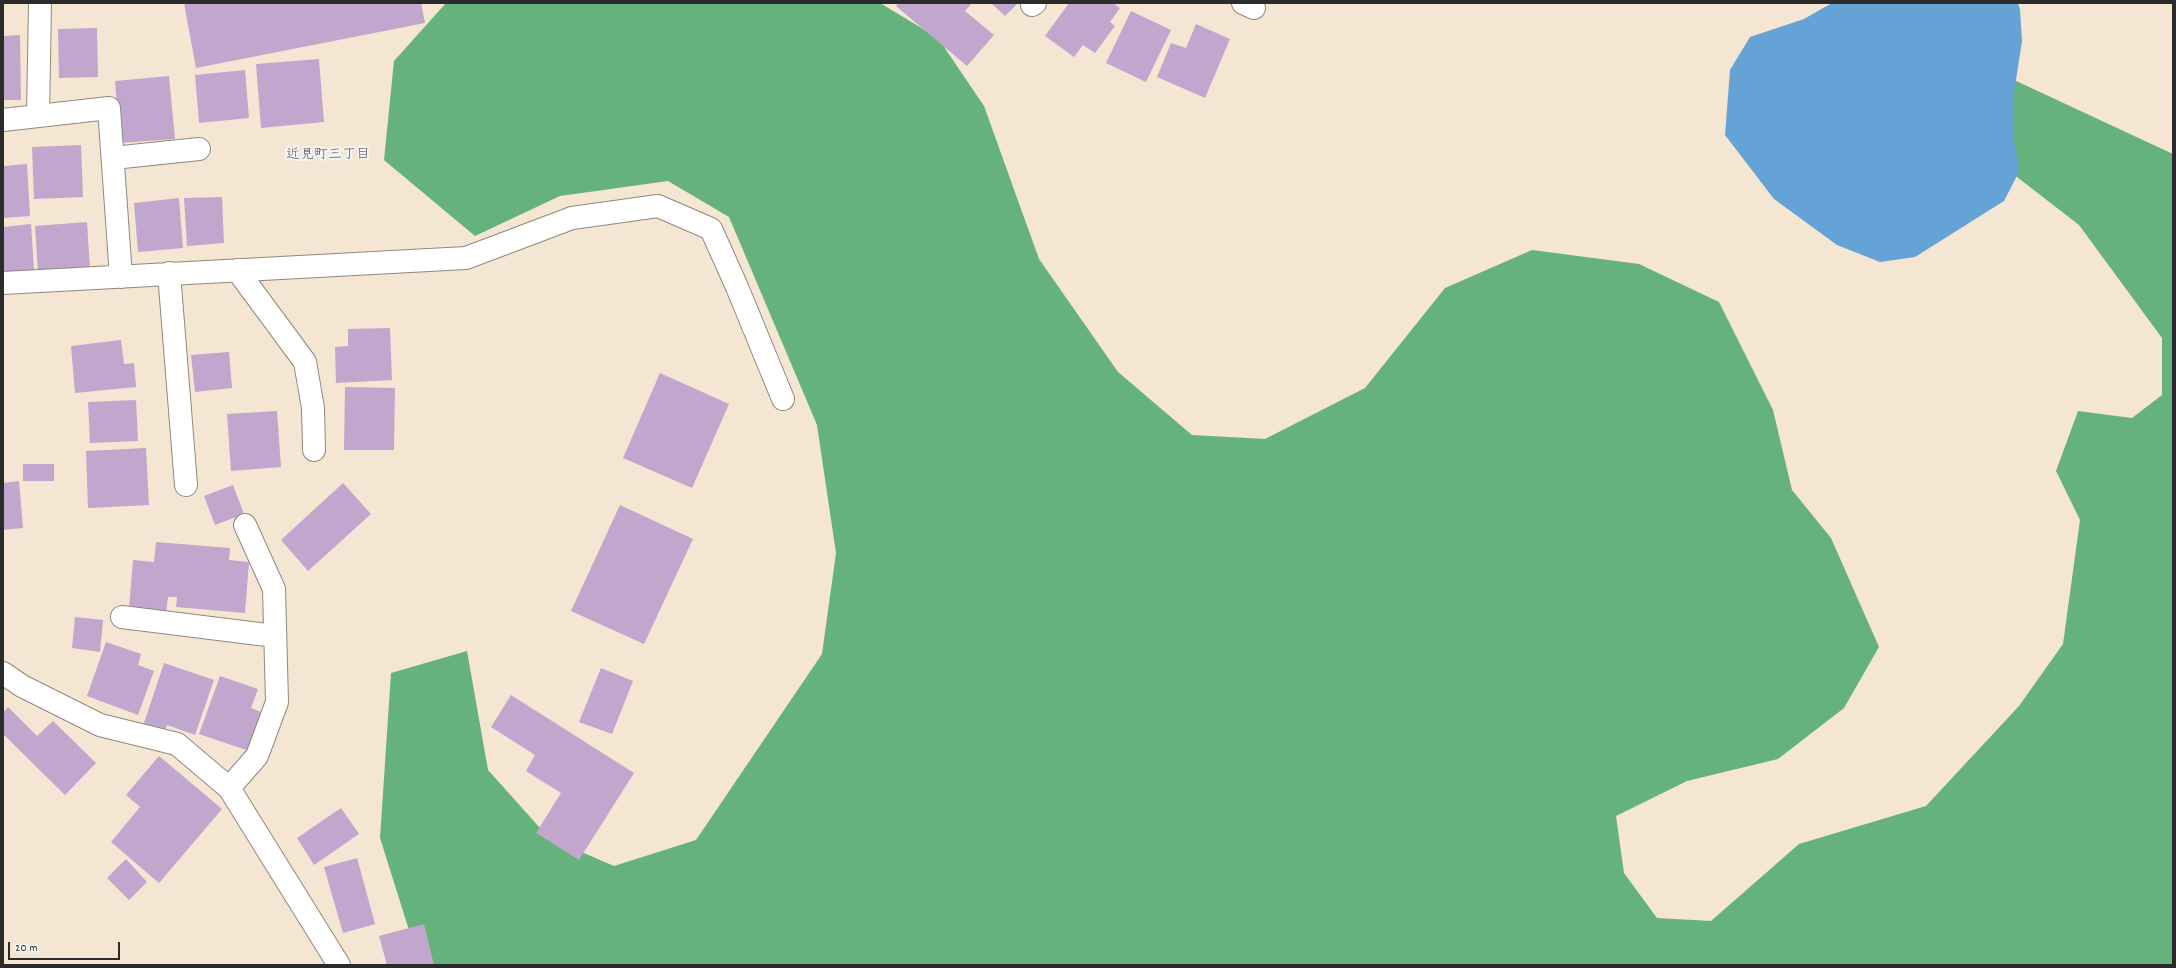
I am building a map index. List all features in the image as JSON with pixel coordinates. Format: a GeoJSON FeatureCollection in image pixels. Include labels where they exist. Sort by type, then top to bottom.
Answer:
{"type":"FeatureCollection","features":[{"type":"Feature","properties":{"kind":"street"},"geometry":{"type":"LineString","coordinates":[[38,116],[40,3]]}},
{"type":"Feature","properties":{"kind":"street"},"geometry":{"type":"LineString","coordinates":[[3,120],[109,108],[121,277]]}},
{"type":"Feature","properties":{"kind":"street"},"geometry":{"type":"LineString","coordinates":[[113,158],[199,150]]}},
{"type":"Feature","properties":{"kind":"street"},"geometry":{"type":"LineString","coordinates":[[3,283],[466,258],[572,218],[658,206],[711,229],[737,287],[782,399]]}},
{"type":"Feature","properties":{"kind":"street"},"geometry":{"type":"LineString","coordinates":[[237,270],[305,362],[313,408],[314,450]]}},
{"type":"Feature","properties":{"kind":"street"},"geometry":{"type":"LineString","coordinates":[[169,273],[186,485]]}},
{"type":"Feature","properties":{"kind":"street"},"geometry":{"type":"LineString","coordinates":[[229,788],[257,756],[277,702],[274,590],[245,525]]}},
{"type":"Feature","properties":{"kind":"street"},"geometry":{"type":"LineString","coordinates":[[122,617],[275,636]]}},
{"type":"Feature","properties":{"kind":"street"},"geometry":{"type":"LineString","coordinates":[[3,672],[22,686],[100,725],[177,744],[229,788],[338,965]]}},
{"type":"Feature","properties":{"kind":"green space"},"geometry":{"type":"Polygon","coordinates":[[[446,3],[880,3],[938,38],[984,106],[1039,259],[1118,372],[1192,435],[1265,439],[1365,388],[1445,288],[1532,250],[1639,264],[1719,302],[1773,410],[1792,490],[1831,538],[1879,647],[1844,708],[1778,759],[1687,781],[1616,816],[1624,873],[1657,918],[1711,921],[1799,844],[1926,806],[2019,706],[2063,644],[2080,520],[2056,471],[2078,411],[2132,418],[2162,395],[2162,338],[2079,225],[1986,153],[1956,53],[2173,154],[2173,965],[420,965],[380,838],[391,673],[467,651],[488,770],[549,838],[614,866],[696,840],[822,654],[836,553],[817,425],[729,217],[668,181],[560,196],[475,236],[384,160],[394,61],[446,3]]]}},
{"type":"Feature","properties":{"kind":"water"},"geometry":{"type":"Polygon","coordinates":[[[1832,3],[2018,3],[2020,10],[2022,41],[2014,93],[2013,132],[2019,172],[2004,201],[1915,257],[1880,262],[1837,245],[1774,199],[1725,135],[1730,70],[1750,37],[1804,19],[1832,3]]]}},
{"type":"Feature","properties":{"kind":"building"},"geometry":{"type":"Polygon","coordinates":[[[184,3],[421,3],[425,23],[196,68],[184,3]]]}},
{"type":"Feature","properties":{"kind":"building"},"geometry":{"type":"Polygon","coordinates":[[[898,3],[972,3],[965,11],[994,35],[967,66],[896,6],[898,3]]]}},
{"type":"Feature","properties":{"kind":"building"},"geometry":{"type":"Polygon","coordinates":[[[991,3],[1018,3],[1005,16],[991,3]]]}},
{"type":"Feature","properties":{"kind":"building"},"geometry":{"type":"Polygon","coordinates":[[[1069,3],[1113,3],[1120,8],[1110,22],[1115,26],[1095,53],[1083,45],[1074,57],[1045,36],[1069,3]]]}},
{"type":"Feature","properties":{"kind":"building"},"geometry":{"type":"Polygon","coordinates":[[[1131,11],[1171,30],[1146,82],[1106,63],[1131,11]]]}},
{"type":"Feature","properties":{"kind":"building"},"geometry":{"type":"Polygon","coordinates":[[[1196,24],[1230,39],[1205,98],[1157,77],[1171,43],[1186,48],[1196,24]]]}},
{"type":"Feature","properties":{"kind":"building"},"geometry":{"type":"Polygon","coordinates":[[[97,28],[98,77],[59,78],[58,29],[97,28]]]}},
{"type":"Feature","properties":{"kind":"building"},"geometry":{"type":"Polygon","coordinates":[[[20,35],[21,100],[3,100],[3,36],[20,35]]]}},
{"type":"Feature","properties":{"kind":"building"},"geometry":{"type":"Polygon","coordinates":[[[319,59],[324,122],[261,128],[256,64],[319,59]]]}},
{"type":"Feature","properties":{"kind":"building"},"geometry":{"type":"Polygon","coordinates":[[[245,70],[249,118],[199,123],[195,75],[245,70]]]}},
{"type":"Feature","properties":{"kind":"building"},"geometry":{"type":"Polygon","coordinates":[[[169,76],[175,139],[120,143],[115,81],[169,76]]]}},
{"type":"Feature","properties":{"kind":"building"},"geometry":{"type":"Polygon","coordinates":[[[81,145],[83,197],[34,199],[32,147],[81,145]]]}},
{"type":"Feature","properties":{"kind":"building"},"geometry":{"type":"Polygon","coordinates":[[[27,164],[30,216],[3,218],[3,166],[27,164]]]}},
{"type":"Feature","properties":{"kind":"building"},"geometry":{"type":"Polygon","coordinates":[[[222,197],[224,243],[187,246],[184,198],[222,197]]]}},
{"type":"Feature","properties":{"kind":"building"},"geometry":{"type":"Polygon","coordinates":[[[179,198],[183,248],[138,252],[134,203],[179,198]]]}},
{"type":"Feature","properties":{"kind":"building"},"geometry":{"type":"Polygon","coordinates":[[[87,222],[90,269],[38,273],[35,226],[87,222]]]}},
{"type":"Feature","properties":{"kind":"building"},"geometry":{"type":"Polygon","coordinates":[[[31,224],[34,270],[3,272],[3,227],[31,224]]]}},
{"type":"Feature","properties":{"kind":"building"},"geometry":{"type":"Polygon","coordinates":[[[390,328],[392,380],[336,383],[335,347],[348,346],[348,329],[390,328]]]}},
{"type":"Feature","properties":{"kind":"building"},"geometry":{"type":"Polygon","coordinates":[[[121,340],[124,364],[134,363],[136,387],[75,393],[71,346],[121,340]]]}},
{"type":"Feature","properties":{"kind":"building"},"geometry":{"type":"Polygon","coordinates":[[[229,352],[232,388],[195,392],[191,355],[229,352]]]}},
{"type":"Feature","properties":{"kind":"building"},"geometry":{"type":"Polygon","coordinates":[[[660,373],[729,404],[692,488],[623,458],[660,373]]]}},
{"type":"Feature","properties":{"kind":"building"},"geometry":{"type":"Polygon","coordinates":[[[345,387],[395,388],[394,450],[344,450],[345,387]]]}},
{"type":"Feature","properties":{"kind":"building"},"geometry":{"type":"Polygon","coordinates":[[[136,400],[138,441],[90,443],[88,402],[136,400]]]}},
{"type":"Feature","properties":{"kind":"building"},"geometry":{"type":"Polygon","coordinates":[[[277,411],[281,467],[231,471],[227,414],[277,411]]]}},
{"type":"Feature","properties":{"kind":"building"},"geometry":{"type":"Polygon","coordinates":[[[146,448],[149,505],[88,508],[86,451],[146,448]]]}},
{"type":"Feature","properties":{"kind":"building"},"geometry":{"type":"Polygon","coordinates":[[[23,464],[54,464],[54,481],[23,481],[23,464]]]}},
{"type":"Feature","properties":{"kind":"building"},"geometry":{"type":"Polygon","coordinates":[[[19,481],[23,528],[3,530],[3,483],[19,481]]]}},
{"type":"Feature","properties":{"kind":"building"},"geometry":{"type":"Polygon","coordinates":[[[343,483],[371,514],[308,571],[281,540],[343,483]]]}},
{"type":"Feature","properties":{"kind":"building"},"geometry":{"type":"Polygon","coordinates":[[[233,485],[244,514],[215,525],[204,496],[233,485]]]}},
{"type":"Feature","properties":{"kind":"building"},"geometry":{"type":"Polygon","coordinates":[[[620,505],[693,539],[644,644],[571,611],[620,505]]]}},
{"type":"Feature","properties":{"kind":"building"},"geometry":{"type":"Polygon","coordinates":[[[156,542],[230,548],[229,560],[249,562],[245,613],[176,607],[177,597],[168,597],[166,612],[129,609],[133,560],[154,562],[156,542]]]}},
{"type":"Feature","properties":{"kind":"building"},"geometry":{"type":"Polygon","coordinates":[[[75,617],[103,620],[100,652],[72,648],[75,617]]]}},
{"type":"Feature","properties":{"kind":"building"},"geometry":{"type":"Polygon","coordinates":[[[106,642],[141,654],[138,665],[154,671],[138,715],[87,696],[106,642]]]}},
{"type":"Feature","properties":{"kind":"building"},"geometry":{"type":"Polygon","coordinates":[[[164,663],[214,680],[195,735],[167,725],[164,734],[143,726],[164,663]]]}},
{"type":"Feature","properties":{"kind":"building"},"geometry":{"type":"Polygon","coordinates":[[[601,668],[633,681],[612,734],[579,722],[601,668]]]}},
{"type":"Feature","properties":{"kind":"building"},"geometry":{"type":"Polygon","coordinates":[[[220,676],[258,689],[251,708],[266,714],[252,752],[199,734],[220,676]]]}},
{"type":"Feature","properties":{"kind":"building"},"geometry":{"type":"Polygon","coordinates":[[[511,695],[634,773],[579,860],[536,833],[561,793],[526,771],[535,755],[491,727],[511,695]]]}},
{"type":"Feature","properties":{"kind":"building"},"geometry":{"type":"Polygon","coordinates":[[[8,707],[37,736],[53,721],[96,763],[65,795],[3,734],[3,713],[8,707]]]}},
{"type":"Feature","properties":{"kind":"building"},"geometry":{"type":"Polygon","coordinates":[[[159,756],[222,809],[159,883],[111,842],[140,807],[126,795],[159,756]]]}},
{"type":"Feature","properties":{"kind":"building"},"geometry":{"type":"Polygon","coordinates":[[[341,808],[359,834],[314,865],[297,838],[341,808]]]}},
{"type":"Feature","properties":{"kind":"building"},"geometry":{"type":"Polygon","coordinates":[[[357,858],[375,924],[343,933],[324,867],[357,858]]]}},
{"type":"Feature","properties":{"kind":"building"},"geometry":{"type":"Polygon","coordinates":[[[126,859],[147,882],[129,900],[107,878],[126,859]]]}},
{"type":"Feature","properties":{"kind":"building"},"geometry":{"type":"Polygon","coordinates":[[[424,924],[434,965],[387,965],[379,936],[424,924]]]}},
{"type":"Feature","properties":{"kind":"district","name":"近見町三丁目"},"geometry":{"type":"Point","coordinates":[328,156]}}]}
